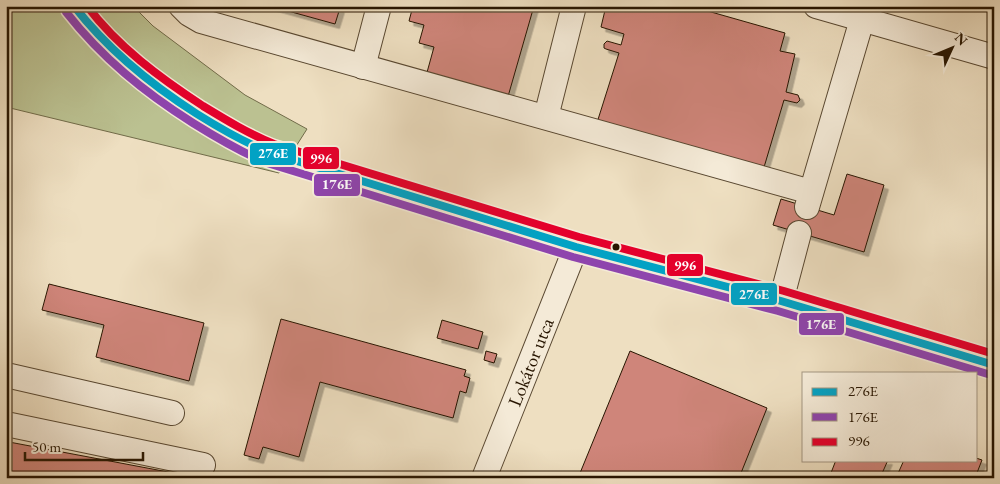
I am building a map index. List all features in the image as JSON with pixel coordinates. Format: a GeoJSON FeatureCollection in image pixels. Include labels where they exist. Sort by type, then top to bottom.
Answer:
{"type":"FeatureCollection","features":[{"type":"Feature","properties":{"kind":"street"},"geometry":{"type":"LineString","coordinates":[[74,6],[97,35],[153,84],[220,128],[261,150],[576,247],[781,301],[994,365]]}},
{"type":"Feature","properties":{"kind":"street"},"geometry":{"type":"LineString","coordinates":[[180,6],[201,21],[546,117],[809,200],[864,13]]}},
{"type":"Feature","properties":{"kind":"street"},"geometry":{"type":"LineString","coordinates":[[363,67],[379,6]]}},
{"type":"Feature","properties":{"kind":"street"},"geometry":{"type":"LineString","coordinates":[[546,117],[574,6]]}},
{"type":"Feature","properties":{"kind":"street"},"geometry":{"type":"LineString","coordinates":[[816,6],[864,13],[994,58]]}},
{"type":"Feature","properties":{"kind":"street"},"geometry":{"type":"LineString","coordinates":[[781,301],[799,233]]}},
{"type":"Feature","properties":{"kind":"street","name":"Lokátor utca"},"geometry":{"type":"LineString","coordinates":[[484,478],[576,247]]}},
{"type":"Feature","properties":{"kind":"street"},"geometry":{"type":"LineString","coordinates":[[6,375],[172,413]]}},
{"type":"Feature","properties":{"kind":"street"},"geometry":{"type":"LineString","coordinates":[[6,424],[203,465]]}},
{"type":"Feature","properties":{"kind":"green space"},"geometry":{"type":"Polygon","coordinates":[[[6,6],[133,6],[153,26],[245,95],[307,129],[279,173],[6,107],[6,6]]]}},
{"type":"Feature","properties":{"kind":"building"},"geometry":{"type":"Polygon","coordinates":[[[270,6],[337,6],[340,8],[335,24],[270,6]]]}},
{"type":"Feature","properties":{"kind":"building"},"geometry":{"type":"Polygon","coordinates":[[[413,6],[534,6],[507,100],[426,76],[434,47],[419,43],[424,25],[409,21],[413,6]]]}},
{"type":"Feature","properties":{"kind":"building"},"geometry":{"type":"Polygon","coordinates":[[[606,6],[690,6],[785,33],[780,51],[795,54],[786,92],[798,95],[800,100],[797,103],[784,100],[762,174],[595,129],[619,53],[604,48],[604,44],[607,41],[621,45],[624,34],[601,27],[606,6]]]}},
{"type":"Feature","properties":{"kind":"building"},"geometry":{"type":"Polygon","coordinates":[[[847,174],[884,185],[864,252],[773,225],[781,199],[834,215],[847,174]]]}},
{"type":"Feature","properties":{"kind":"building"},"geometry":{"type":"Polygon","coordinates":[[[49,284],[204,323],[189,381],[96,357],[104,325],[42,310],[49,284]]]}},
{"type":"Feature","properties":{"kind":"building"},"geometry":{"type":"Polygon","coordinates":[[[281,319],[466,370],[464,376],[470,378],[466,393],[460,391],[453,418],[320,382],[299,457],[263,447],[259,459],[244,455],[281,319]]]}},
{"type":"Feature","properties":{"kind":"building"},"geometry":{"type":"Polygon","coordinates":[[[442,320],[483,332],[478,349],[437,338],[442,320]]]}},
{"type":"Feature","properties":{"kind":"building"},"geometry":{"type":"Polygon","coordinates":[[[486,351],[497,354],[494,363],[484,360],[486,351]]]}},
{"type":"Feature","properties":{"kind":"building"},"geometry":{"type":"Polygon","coordinates":[[[630,351],[767,408],[739,478],[578,478],[630,351]]]}},
{"type":"Feature","properties":{"kind":"building"},"geometry":{"type":"Polygon","coordinates":[[[9,442],[200,478],[6,478],[6,458],[9,442]]]}},
{"type":"Feature","properties":{"kind":"building"},"geometry":{"type":"Polygon","coordinates":[[[978,459],[982,460],[975,478],[896,478],[903,462],[978,462],[978,459]]]}},
{"type":"Feature","properties":{"kind":"building"},"geometry":{"type":"Polygon","coordinates":[[[835,462],[887,462],[880,478],[829,478],[835,462]]]}},
{"type":"Feature","properties":{"kind":"transit line","name":"276E"},"geometry":{"type":"LineString","coordinates":[[74,6],[115,52],[163,91],[224,130],[271,153],[576,247],[781,301],[994,365]]}},
{"type":"Feature","properties":{"kind":"transit line","name":"996"},"geometry":{"type":"LineString","coordinates":[[87,6],[112,35],[140,61],[171,84],[229,122],[274,144],[579,237],[784,291],[994,354]]}},
{"type":"Feature","properties":{"kind":"transit line","name":"176E"},"geometry":{"type":"LineString","coordinates":[[66,12],[109,59],[158,99],[220,139],[267,163],[573,257],[778,311],[991,375]]}}]}
